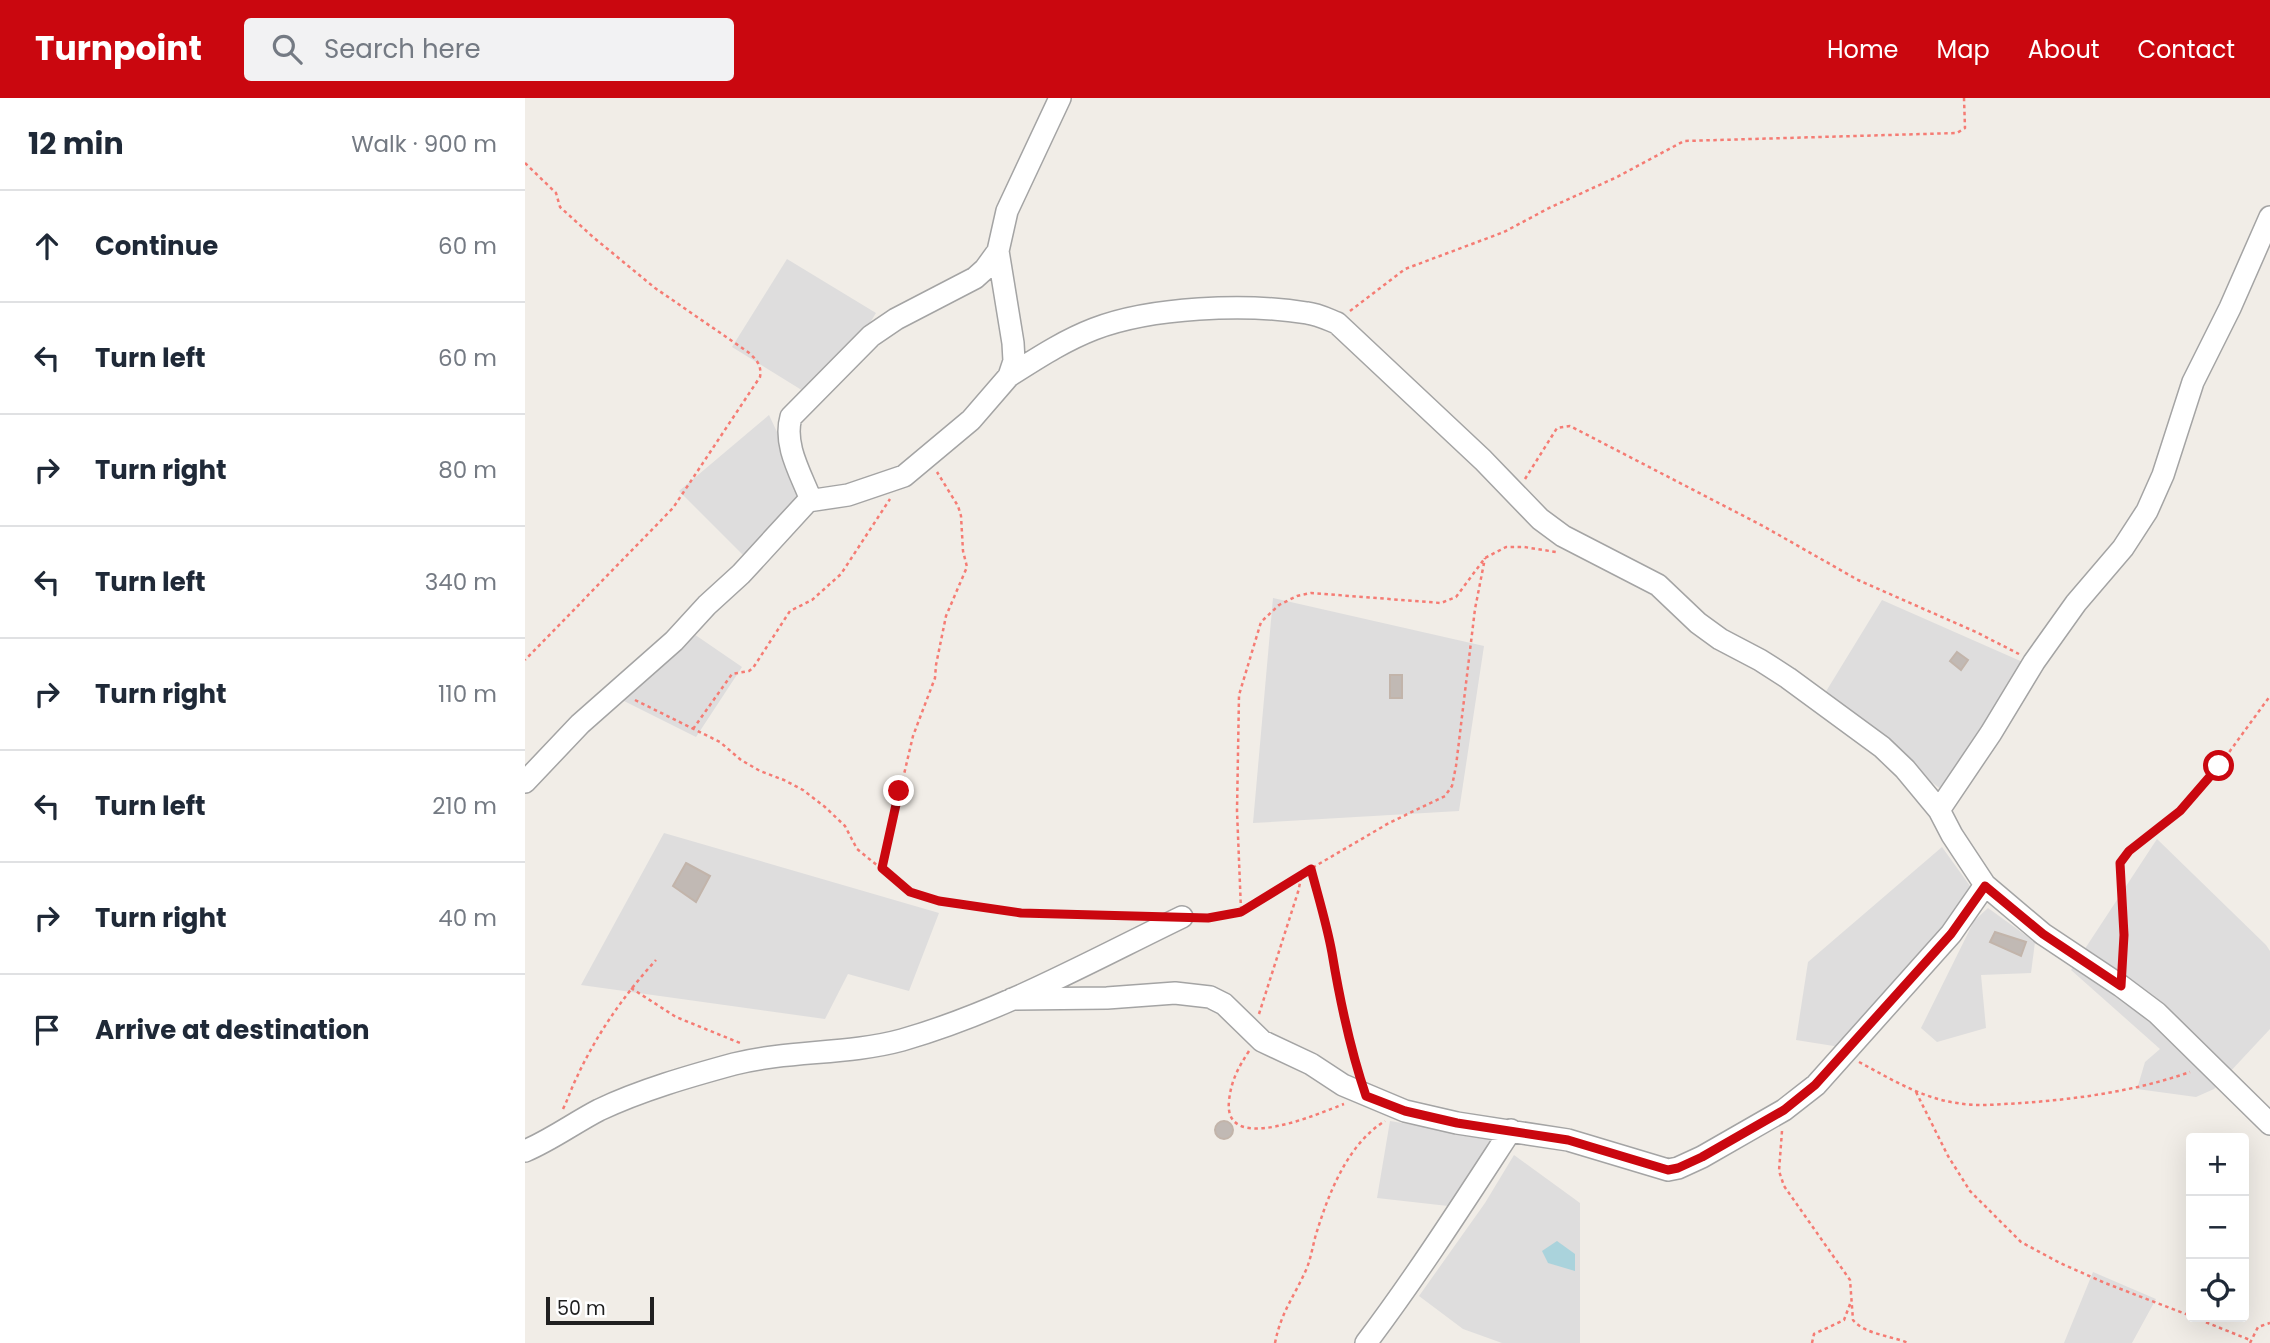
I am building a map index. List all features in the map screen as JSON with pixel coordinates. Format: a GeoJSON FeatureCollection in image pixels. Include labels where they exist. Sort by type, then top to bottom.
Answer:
{"type":"FeatureCollection","features":[{"type":"Feature","properties":{"kind":"street"},"geometry":{"type":"LineString","coordinates":[[1009,376],[1014,361],[1013,343],[998,251],[1007,211],[1060,98]]}},
{"type":"Feature","properties":{"kind":"street"},"geometry":{"type":"LineString","coordinates":[[1939,810],[1991,733],[2034,662],[2076,603],[2123,548],[2147,511],[2163,475],[2193,382],[2230,308],[2270,217]]}},
{"type":"Feature","properties":{"kind":"street"},"geometry":{"type":"LineString","coordinates":[[811,500],[790,446],[791,418],[871,336],[895,319],[975,278],[998,251]]}},
{"type":"Feature","properties":{"kind":"street"},"geometry":{"type":"LineString","coordinates":[[525,782],[580,724],[674,641],[707,605],[741,574],[805,503],[848,495],[905,475],[971,420],[1009,376],[1053,348],[1094,329],[1125,320],[1192,310],[1255,307],[1310,313],[1337,323],[1540,519],[1563,536],[1658,585],[1698,623],[1720,639],[1760,660],[1882,747],[1906,769],[1939,810],[1985,886],[2043,934],[2157,1013],[2270,1124]]}},
{"type":"Feature","properties":{"kind":"street"},"geometry":{"type":"LineString","coordinates":[[1011,999],[1194,994],[1210,997],[1224,1004],[1262,1041],[1311,1063],[1366,1096],[1405,1111],[1457,1123],[1568,1140],[1668,1170],[1702,1157],[1784,1110],[1815,1085],[1951,934],[1985,886]]}},
{"type":"Feature","properties":{"kind":"street"},"geometry":{"type":"LineString","coordinates":[[525,1151],[600,1110],[735,1064],[776,1056],[855,1049],[900,1041],[951,1024],[1011,999],[1182,917]]}},
{"type":"Feature","properties":{"kind":"street"},"geometry":{"type":"LineString","coordinates":[[1366,1343],[1412,1283],[1511,1130]]}},
{"type":"Feature","properties":{"kind":"path"},"geometry":{"type":"LineString","coordinates":[[1337,323],[1363,299],[1383,288],[1405,269],[1504,232],[1684,141],[1957,133],[1965,128],[1964,98]]}},
{"type":"Feature","properties":{"kind":"path"},"geometry":{"type":"LineString","coordinates":[[525,163],[556,193],[560,207],[593,237],[655,288],[748,352],[756,359],[761,370],[673,508],[525,660]]}},
{"type":"Feature","properties":{"kind":"path"},"geometry":{"type":"LineString","coordinates":[[1516,494],[1556,428],[1570,426],[1763,526],[1858,580],[1976,632],[2034,662]]}},
{"type":"Feature","properties":{"kind":"path"},"geometry":{"type":"LineString","coordinates":[[882,868],[912,736],[935,678],[946,616],[967,567],[958,506],[927,458]]}},
{"type":"Feature","properties":{"kind":"path"},"geometry":{"type":"LineString","coordinates":[[693,729],[732,674],[753,668],[790,611],[812,600],[841,574],[894,494]]}},
{"type":"Feature","properties":{"kind":"path"},"geometry":{"type":"LineString","coordinates":[[1241,912],[1237,811],[1239,695],[1261,622],[1279,605],[1297,596],[1311,593],[1441,603],[1456,597],[1485,558],[1506,547],[1565,553]]}},
{"type":"Feature","properties":{"kind":"path"},"geometry":{"type":"LineString","coordinates":[[616,691],[720,742],[741,760],[760,771],[803,790],[845,826],[857,849],[910,892],[939,901],[1021,913],[1208,918],[1241,912],[1389,823],[1445,796],[1453,786],[1475,609],[1485,558]]}},
{"type":"Feature","properties":{"kind":"path"},"geometry":{"type":"LineString","coordinates":[[2121,986],[2124,935],[2120,863],[2129,851],[2180,811],[2219,766],[2270,696]]}},
{"type":"Feature","properties":{"kind":"path"},"geometry":{"type":"LineString","coordinates":[[1302,874],[1296,901],[1252,1032],[1250,1049],[1238,1067],[1231,1086],[1229,1115],[1234,1123],[1244,1128],[1279,1126],[1366,1096],[1335,982],[1332,951],[1311,869]]}},
{"type":"Feature","properties":{"kind":"path"},"geometry":{"type":"LineString","coordinates":[[558,1118],[596,1041],[631,988],[656,960]]}},
{"type":"Feature","properties":{"kind":"path"},"geometry":{"type":"LineString","coordinates":[[631,988],[676,1017],[745,1045]]}},
{"type":"Feature","properties":{"kind":"path"},"geometry":{"type":"LineString","coordinates":[[1844,1054],[1916,1092],[1958,1104],[1996,1105],[2059,1100],[2165,1081],[2211,1065]]}},
{"type":"Feature","properties":{"kind":"path"},"geometry":{"type":"LineString","coordinates":[[1916,1092],[1948,1156],[1970,1191],[2021,1242],[2094,1278],[2186,1314]]}},
{"type":"Feature","properties":{"kind":"path"},"geometry":{"type":"LineString","coordinates":[[1784,1110],[1779,1171],[1784,1186],[1850,1280],[1853,1320],[1856,1324],[1908,1343]]}},
{"type":"Feature","properties":{"kind":"path"},"geometry":{"type":"LineString","coordinates":[[1275,1343],[1286,1306],[1307,1269],[1324,1208],[1352,1153],[1381,1123],[1405,1111]]}},
{"type":"Feature","properties":{"kind":"path"},"geometry":{"type":"LineString","coordinates":[[1812,1343],[1814,1334],[1844,1320],[1851,1300]]}},
{"type":"Feature","properties":{"kind":"path"},"geometry":{"type":"LineString","coordinates":[[2205,1322],[2250,1342],[2258,1327],[2270,1323]]}},
{"type":"Feature","properties":{"kind":"shaded area"},"geometry":{"type":"Polygon","coordinates":[[[787,259],[876,313],[821,402],[732,347],[787,259]]]}},
{"type":"Feature","properties":{"kind":"shaded area"},"geometry":{"type":"Polygon","coordinates":[[[769,415],[808,498],[745,557],[679,491],[769,415]]]}},
{"type":"Feature","properties":{"kind":"shaded area"},"geometry":{"type":"Polygon","coordinates":[[[1273,598],[1484,646],[1459,811],[1253,823],[1273,598]]]}},
{"type":"Feature","properties":{"kind":"shaded area"},"geometry":{"type":"Polygon","coordinates":[[[1882,600],[2034,667],[1951,797],[1822,698],[1882,600]]]}},
{"type":"Feature","properties":{"kind":"shaded area"},"geometry":{"type":"Polygon","coordinates":[[[691,632],[742,667],[696,737],[624,701],[691,632]]]}},
{"type":"Feature","properties":{"kind":"shaded area"},"geometry":{"type":"Polygon","coordinates":[[[664,833],[939,913],[909,991],[848,974],[825,1019],[581,985],[664,833]]]}},
{"type":"Feature","properties":{"kind":"shaded area"},"geometry":{"type":"Polygon","coordinates":[[[2157,839],[2270,951],[2270,1029],[2214,1089],[2196,1097],[2137,1089],[2145,1062],[2160,1049],[2071,970],[2157,839]]]}},
{"type":"Feature","properties":{"kind":"shaded area"},"geometry":{"type":"Polygon","coordinates":[[[1942,847],[1970,886],[1963,919],[1840,1047],[1796,1040],[1808,962],[1942,847]]]}},
{"type":"Feature","properties":{"kind":"shaded area"},"geometry":{"type":"Polygon","coordinates":[[[1988,908],[2035,942],[2031,973],[1981,975],[1986,1028],[1937,1042],[1921,1028],[1974,921],[1988,908]]]}},
{"type":"Feature","properties":{"kind":"shaded area"},"geometry":{"type":"Polygon","coordinates":[[[1390,1121],[1503,1140],[1457,1207],[1377,1198],[1390,1121]]]}},
{"type":"Feature","properties":{"kind":"shaded area"},"geometry":{"type":"Polygon","coordinates":[[[1514,1155],[1580,1203],[1580,1343],[1502,1343],[1463,1329],[1419,1296],[1485,1203],[1514,1155]]]}},
{"type":"Feature","properties":{"kind":"shaded area"},"geometry":{"type":"Polygon","coordinates":[[[2093,1272],[2156,1299],[2132,1343],[2064,1343],[2093,1272]]]}},
{"type":"Feature","properties":{"kind":"water"},"geometry":{"type":"Polygon","coordinates":[[[1557,1241],[1575,1254],[1575,1271],[1548,1263],[1542,1251],[1557,1241]]]}},
{"type":"Feature","properties":{"kind":"building"},"geometry":{"type":"Polygon","coordinates":[[[1957,652],[1968,660],[1961,670],[1950,661],[1957,652]]]}},
{"type":"Feature","properties":{"kind":"building"},"geometry":{"type":"Polygon","coordinates":[[[1390,675],[1402,675],[1402,698],[1390,698],[1390,675]]]}},
{"type":"Feature","properties":{"kind":"building"},"geometry":{"type":"Polygon","coordinates":[[[686,863],[710,876],[696,902],[673,886],[686,863]]]}},
{"type":"Feature","properties":{"kind":"building"},"geometry":{"type":"Polygon","coordinates":[[[1995,932],[2026,942],[2021,956],[1990,942],[1995,932]]]}},
{"type":"Feature","properties":{"kind":"building"},"geometry":{"type":"Polygon","coordinates":[[[1224,1121],[1230,1124],[1233,1130],[1230,1136],[1224,1139],[1218,1136],[1215,1130],[1218,1124],[1224,1121]]]}},
{"type":"Feature","properties":{"kind":"route"},"geometry":{"type":"LineString","coordinates":[[899,791],[882,868],[910,892],[939,901],[1021,913],[1208,918],[1241,912],[1311,869],[1332,951],[1335,982],[1366,1096],[1405,1111],[1457,1123],[1568,1140],[1668,1170],[1702,1157],[1784,1110],[1815,1085],[1951,934],[1985,886],[2043,934],[2121,986],[2124,935],[2120,863],[2129,851],[2180,811],[2219,766]]}}]}
